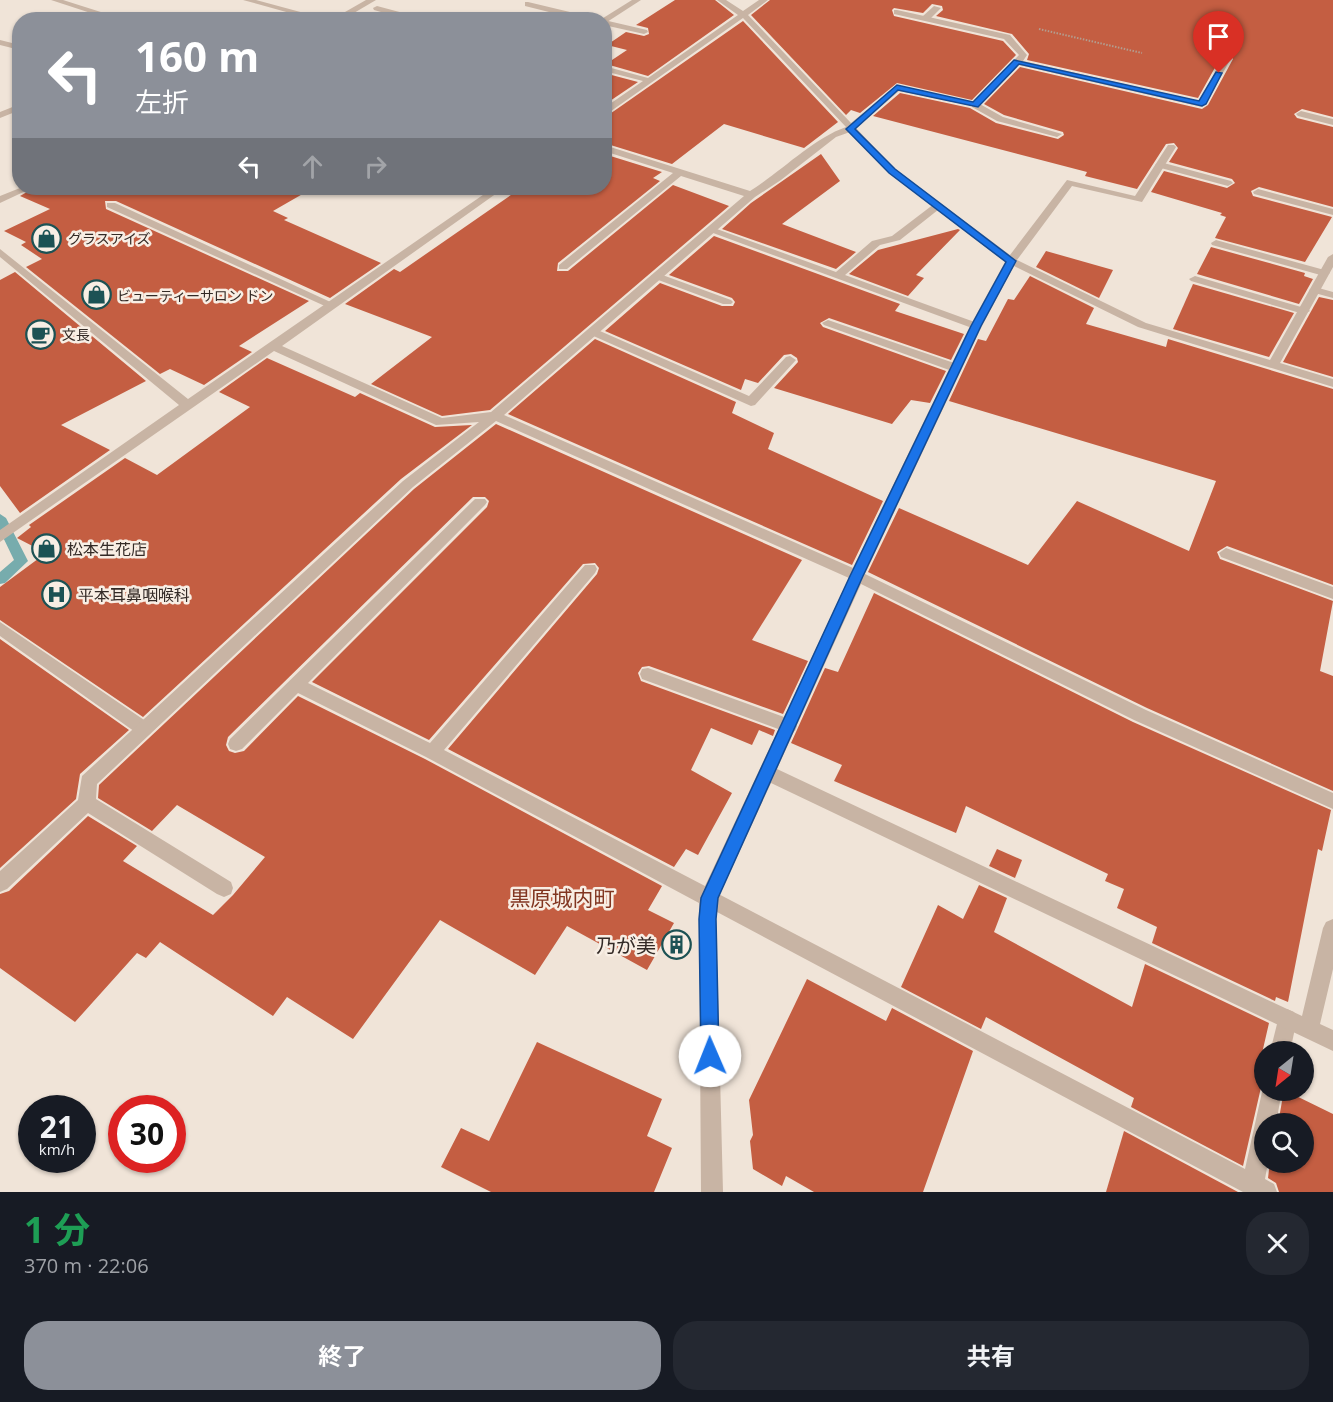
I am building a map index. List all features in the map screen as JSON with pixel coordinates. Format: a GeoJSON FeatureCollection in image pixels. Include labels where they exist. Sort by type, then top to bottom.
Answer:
{"type":"FeatureCollection","features":[{"type":"Feature","properties":{"kind":"street"},"geometry":{"type":"LineString","coordinates":[[55,0],[95,12]]}},
{"type":"Feature","properties":{"kind":"street"},"geometry":{"type":"LineString","coordinates":[[247,0],[294,12]]}},
{"type":"Feature","properties":{"kind":"street"},"geometry":{"type":"LineString","coordinates":[[350,12],[372,0]]}},
{"type":"Feature","properties":{"kind":"street"},"geometry":{"type":"LineString","coordinates":[[612,16],[637,0]]}},
{"type":"Feature","properties":{"kind":"street"},"geometry":{"type":"LineString","coordinates":[[721,0],[744,15],[892,171],[1011,261],[1142,325],[1333,383]]}},
{"type":"Feature","properties":{"kind":"street"},"geometry":{"type":"LineString","coordinates":[[612,108],[764,0]]}},
{"type":"Feature","properties":{"kind":"street"},"geometry":{"type":"LineString","coordinates":[[528,4],[560,12]]}},
{"type":"Feature","properties":{"kind":"street"},"geometry":{"type":"LineString","coordinates":[[926,18],[937,8]]}},
{"type":"Feature","properties":{"kind":"street"},"geometry":{"type":"LineString","coordinates":[[378,9],[388,12]]}},
{"type":"Feature","properties":{"kind":"street"},"geometry":{"type":"LineString","coordinates":[[897,12],[1007,37],[1023,55],[975,105]]}},
{"type":"Feature","properties":{"kind":"street"},"geometry":{"type":"LineString","coordinates":[[612,23],[644,32]]}},
{"type":"Feature","properties":{"kind":"street"},"geometry":{"type":"LineString","coordinates":[[1017,62],[1202,104],[1227,58]]}},
{"type":"Feature","properties":{"kind":"street"},"geometry":{"type":"LineString","coordinates":[[612,71],[651,81]]}},
{"type":"Feature","properties":{"kind":"street"},"geometry":{"type":"LineString","coordinates":[[0,883],[87,802],[88,781],[408,484],[495,416],[751,195],[778,178],[833,135],[850,129],[897,88],[975,105],[1000,119],[1057,134]]}},
{"type":"Feature","properties":{"kind":"street"},"geometry":{"type":"LineString","coordinates":[[1301,114],[1333,122]]}},
{"type":"Feature","properties":{"kind":"street"},"geometry":{"type":"LineString","coordinates":[[712,1192],[707,919],[710,898],[857,576],[976,326],[1011,261],[1070,182],[1138,200],[1170,147]]}},
{"type":"Feature","properties":{"kind":"street"},"geometry":{"type":"LineString","coordinates":[[612,151],[751,195]]}},
{"type":"Feature","properties":{"kind":"street"},"geometry":{"type":"LineString","coordinates":[[1160,165],[1228,183]]}},
{"type":"Feature","properties":{"kind":"street"},"geometry":{"type":"LineString","coordinates":[[563,267],[680,172]]}},
{"type":"Feature","properties":{"kind":"street"},"geometry":{"type":"LineString","coordinates":[[1258,192],[1333,212]]}},
{"type":"Feature","properties":{"kind":"street"},"geometry":{"type":"LineString","coordinates":[[0,537],[489,195]]}},
{"type":"Feature","properties":{"kind":"street"},"geometry":{"type":"LineString","coordinates":[[111,205],[331,305]]}},
{"type":"Feature","properties":{"kind":"street"},"geometry":{"type":"LineString","coordinates":[[837,276],[876,243],[897,238],[938,206]]}},
{"type":"Feature","properties":{"kind":"street"},"geometry":{"type":"LineString","coordinates":[[710,230],[976,326]]}},
{"type":"Feature","properties":{"kind":"street"},"geometry":{"type":"LineString","coordinates":[[1216,243],[1324,273]]}},
{"type":"Feature","properties":{"kind":"street"},"geometry":{"type":"LineString","coordinates":[[0,252],[188,406]]}},
{"type":"Feature","properties":{"kind":"street"},"geometry":{"type":"LineString","coordinates":[[1273,365],[1333,257]]}},
{"type":"Feature","properties":{"kind":"street"},"geometry":{"type":"LineString","coordinates":[[657,276],[728,302]]}},
{"type":"Feature","properties":{"kind":"street"},"geometry":{"type":"LineString","coordinates":[[1195,279],[1304,311]]}},
{"type":"Feature","properties":{"kind":"street"},"geometry":{"type":"LineString","coordinates":[[1315,290],[1333,296]]}},
{"type":"Feature","properties":{"kind":"street"},"geometry":{"type":"LineString","coordinates":[[828,322],[956,368]]}},
{"type":"Feature","properties":{"kind":"street"},"geometry":{"type":"LineString","coordinates":[[593,332],[751,402],[790,360]]}},
{"type":"Feature","properties":{"kind":"street"},"geometry":{"type":"LineString","coordinates":[[273,346],[441,422],[495,416],[857,576],[1140,715],[1333,801]]}},
{"type":"Feature","properties":{"kind":"street"},"geometry":{"type":"LineString","coordinates":[[236,744],[480,502]]}},
{"type":"Feature","properties":{"kind":"street"},"geometry":{"type":"LineString","coordinates":[[1226,554],[1333,593]]}},
{"type":"Feature","properties":{"kind":"street"},"geometry":{"type":"LineString","coordinates":[[432,752],[590,569]]}},
{"type":"Feature","properties":{"kind":"street"},"geometry":{"type":"LineString","coordinates":[[0,628],[144,729]]}},
{"type":"Feature","properties":{"kind":"street"},"geometry":{"type":"LineString","coordinates":[[648,674],[789,726]]}},
{"type":"Feature","properties":{"kind":"street"},"geometry":{"type":"LineString","coordinates":[[296,685],[432,752],[1259,1188],[1260,1173]]}},
{"type":"Feature","properties":{"kind":"street"},"geometry":{"type":"LineString","coordinates":[[767,773],[1333,1041]]}},
{"type":"Feature","properties":{"kind":"street"},"geometry":{"type":"LineString","coordinates":[[87,802],[224,888]]}},
{"type":"Feature","properties":{"kind":"street"},"geometry":{"type":"LineString","coordinates":[[1309,1029],[1333,928]]}},
{"type":"Feature","properties":{"kind":"street"},"geometry":{"type":"LineString","coordinates":[[1282,1041],[1287,1019]]}},
{"type":"Feature","properties":{"kind":"building"},"geometry":{"type":"Polygon","coordinates":[[[675,0],[715,0],[734,15],[648,76],[612,66],[612,60],[627,50],[612,46],[612,42],[626,32],[644,36],[649,34],[648,28],[636,25],[675,0]]]}},
{"type":"Feature","properties":{"kind":"building"},"geometry":{"type":"Polygon","coordinates":[[[770,0],[1333,0],[1333,117],[1302,109],[1294,114],[1297,118],[1333,127],[1333,207],[1259,187],[1251,191],[1253,196],[1332,217],[1305,262],[1215,238],[1226,217],[1220,215],[1222,213],[1151,192],[1164,171],[1227,188],[1235,183],[1232,179],[1169,162],[1178,148],[1174,143],[1166,144],[1137,189],[1085,176],[1087,172],[873,116],[900,93],[970,108],[996,123],[1058,139],[1064,135],[1063,132],[1004,115],[984,104],[1020,67],[1202,109],[1208,105],[1233,59],[1232,56],[1222,55],[1198,98],[1027,60],[1029,54],[1012,34],[936,16],[943,10],[942,6],[932,4],[923,13],[894,8],[892,10],[894,16],[1003,41],[1016,55],[972,100],[897,83],[860,113],[851,110],[846,115],[751,15],[770,0]]]}},
{"type":"Feature","properties":{"kind":"building"},"geometry":{"type":"Polygon","coordinates":[[[743,21],[838,122],[804,148],[724,124],[672,164],[612,145],[612,112],[743,21]]]}},
{"type":"Feature","properties":{"kind":"building"},"geometry":{"type":"Polygon","coordinates":[[[612,75],[638,82],[612,100],[612,75]]]}},
{"type":"Feature","properties":{"kind":"building"},"geometry":{"type":"Polygon","coordinates":[[[821,154],[840,181],[782,224],[856,252],[836,269],[722,229],[751,203],[821,154]]]}},
{"type":"Feature","properties":{"kind":"building"},"geometry":{"type":"Polygon","coordinates":[[[612,156],[662,172],[653,178],[660,181],[558,263],[557,271],[568,271],[673,185],[729,206],[490,410],[442,416],[371,384],[432,337],[345,304],[394,269],[400,272],[511,195],[612,195],[612,156]]]}},
{"type":"Feature","properties":{"kind":"building"},"geometry":{"type":"Polygon","coordinates":[[[301,195],[273,211],[288,218],[284,220],[381,263],[330,298],[116,201],[105,201],[106,209],[309,301],[239,346],[252,352],[204,385],[170,369],[160,374],[26,267],[42,259],[21,245],[26,242],[4,231],[50,209],[20,196],[301,195]]]}},
{"type":"Feature","properties":{"kind":"building"},"geometry":{"type":"Polygon","coordinates":[[[960,230],[916,275],[924,278],[908,296],[849,274],[878,250],[960,230]]]}},
{"type":"Feature","properties":{"kind":"building"},"geometry":{"type":"Polygon","coordinates":[[[714,236],[900,304],[895,311],[964,334],[951,360],[829,318],[820,323],[823,327],[946,371],[930,403],[911,400],[892,424],[774,388],[798,362],[797,358],[791,354],[784,355],[758,383],[745,379],[741,390],[605,331],[660,283],[722,306],[733,306],[735,302],[732,298],[669,275],[714,236]]]}},
{"type":"Feature","properties":{"kind":"building"},"geometry":{"type":"Polygon","coordinates":[[[1211,247],[1305,273],[1304,276],[1313,279],[1299,304],[1197,274],[1211,247]]]}},
{"type":"Feature","properties":{"kind":"building"},"geometry":{"type":"Polygon","coordinates":[[[1046,251],[1113,270],[1099,298],[1036,267],[1046,251]]]}},
{"type":"Feature","properties":{"kind":"building"},"geometry":{"type":"Polygon","coordinates":[[[15,272],[146,381],[61,425],[110,450],[20,513],[0,486],[0,280],[15,272]]]}},
{"type":"Feature","properties":{"kind":"building"},"geometry":{"type":"Polygon","coordinates":[[[1030,276],[1094,308],[1086,324],[1166,347],[1168,339],[1333,389],[1333,585],[1227,546],[1217,552],[1220,559],[1333,601],[1320,671],[1333,676],[1333,791],[1147,708],[868,572],[899,508],[1028,565],[1077,501],[1189,551],[1216,481],[949,401],[978,339],[986,341],[1008,299],[1014,300],[1030,276]]]}},
{"type":"Feature","properties":{"kind":"building"},"geometry":{"type":"Polygon","coordinates":[[[1193,284],[1294,313],[1269,357],[1173,329],[1193,284]]]}},
{"type":"Feature","properties":{"kind":"building"},"geometry":{"type":"Polygon","coordinates":[[[1319,297],[1333,300],[1333,377],[1283,362],[1319,297]]]}},
{"type":"Feature","properties":{"kind":"building"},"geometry":{"type":"Polygon","coordinates":[[[595,339],[736,402],[732,413],[774,433],[768,449],[883,501],[852,565],[508,414],[595,339]]]}},
{"type":"Feature","properties":{"kind":"building"},"geometry":{"type":"Polygon","coordinates":[[[267,358],[355,397],[360,393],[435,427],[472,425],[401,479],[143,717],[0,620],[0,587],[46,553],[17,538],[31,527],[29,525],[125,458],[157,475],[250,407],[219,392],[267,358]]]}},
{"type":"Feature","properties":{"kind":"building"},"geometry":{"type":"Polygon","coordinates":[[[496,424],[802,560],[752,640],[808,661],[783,714],[649,666],[642,667],[638,673],[641,681],[775,730],[773,736],[759,730],[752,745],[711,728],[691,770],[732,793],[698,855],[686,849],[674,867],[448,749],[597,574],[599,568],[595,563],[583,564],[429,740],[312,682],[487,507],[489,501],[485,497],[473,497],[228,737],[226,745],[229,751],[235,753],[244,751],[298,696],[425,759],[662,886],[648,910],[674,923],[647,970],[567,926],[535,975],[440,920],[353,1039],[287,997],[273,1016],[160,942],[146,958],[137,953],[75,1022],[0,968],[0,894],[9,891],[88,816],[137,846],[123,861],[213,915],[233,895],[265,857],[177,805],[152,831],[98,798],[99,785],[414,489],[496,424]]]}},
{"type":"Feature","properties":{"kind":"building"},"geometry":{"type":"Polygon","coordinates":[[[874,593],[1133,722],[1331,810],[1322,851],[1318,849],[1288,1002],[1276,997],[1275,1001],[1152,943],[1157,927],[1117,908],[1124,889],[1105,881],[1108,874],[966,806],[956,833],[834,781],[842,765],[791,743],[825,668],[838,672],[874,593]]]}},
{"type":"Feature","properties":{"kind":"building"},"geometry":{"type":"Polygon","coordinates":[[[0,639],[129,730],[80,774],[76,799],[0,868],[0,639]]]}},
{"type":"Feature","properties":{"kind":"building"},"geometry":{"type":"Polygon","coordinates":[[[997,849],[1022,860],[1015,878],[989,866],[997,849]]]}},
{"type":"Feature","properties":{"kind":"building"},"geometry":{"type":"Polygon","coordinates":[[[979,885],[1007,898],[994,932],[1132,1007],[1145,964],[1269,1023],[1265,1041],[1254,1041],[1254,1101],[1258,1101],[1243,1166],[1131,1107],[1134,1098],[986,1017],[981,1029],[901,987],[938,905],[963,919],[979,885]]]}},
{"type":"Feature","properties":{"kind":"building"},"geometry":{"type":"Polygon","coordinates":[[[807,979],[886,1021],[892,1008],[973,1051],[923,1192],[814,1192],[786,1176],[782,1186],[753,1169],[750,1141],[753,1135],[749,1100],[807,979]]]}},
{"type":"Feature","properties":{"kind":"building"},"geometry":{"type":"Polygon","coordinates":[[[537,1042],[662,1099],[647,1136],[672,1148],[654,1192],[491,1192],[441,1167],[461,1128],[489,1141],[537,1042]]]}},
{"type":"Feature","properties":{"kind":"building"},"geometry":{"type":"Polygon","coordinates":[[[1282,1101],[1306,1101],[1333,1114],[1333,1192],[1279,1192],[1276,1183],[1268,1178],[1269,1173],[1314,1173],[1314,1113],[1280,1113],[1282,1101]]]}},
{"type":"Feature","properties":{"kind":"building"},"geometry":{"type":"Polygon","coordinates":[[[1124,1131],[1238,1192],[1106,1192],[1124,1131]]]}},
{"type":"Feature","properties":{"kind":"waterway"},"geometry":{"type":"LineString","coordinates":[[0,518],[21,561],[0,579]]}},
{"type":"Feature","properties":{"kind":"place","name":"グラスアイズ"},"geometry":{"type":"Point","coordinates":[47,238]}},
{"type":"Feature","properties":{"kind":"place","name":"ビューティーサロン ドン"},"geometry":{"type":"Point","coordinates":[96,295]}},
{"type":"Feature","properties":{"kind":"place","name":"文長"},"geometry":{"type":"Point","coordinates":[41,334]}},
{"type":"Feature","properties":{"kind":"place","name":"松本生花店"},"geometry":{"type":"Point","coordinates":[46,549]}},
{"type":"Feature","properties":{"kind":"place","name":"平本耳鼻咽喉科"},"geometry":{"type":"Point","coordinates":[57,595]}},
{"type":"Feature","properties":{"kind":"place","name":"乃が美"},"geometry":{"type":"Point","coordinates":[677,945]}},
{"type":"Feature","properties":{"kind":"district","name":"黒原城内町"},"geometry":{"type":"Point","coordinates":[562,898]}},
{"type":"Feature","properties":{"kind":"route"},"geometry":{"type":"LineString","coordinates":[[710,1056],[707,919],[710,898],[857,576],[976,326],[1011,261],[892,171],[850,129],[897,88],[975,105],[1017,62],[1202,104],[1219,73]]}}]}
